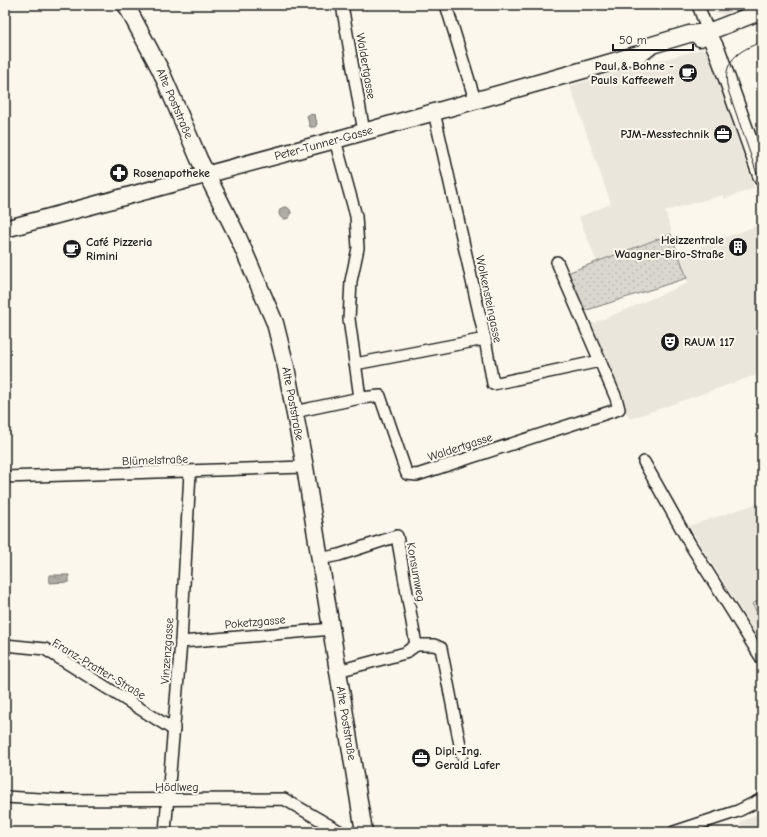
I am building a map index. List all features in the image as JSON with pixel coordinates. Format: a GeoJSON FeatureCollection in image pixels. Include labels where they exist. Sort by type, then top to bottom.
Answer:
{"type":"FeatureCollection","features":[{"type":"Feature","properties":{"kind":"main road","name":"Alte Poststraße"},"geometry":{"type":"LineString","coordinates":[[126,5],[160,69],[207,175],[238,237],[275,323],[286,367],[305,467],[364,832]]}},
{"type":"Feature","properties":{"kind":"main road","name":"Peter-Tunner-Gasse"},"geometry":{"type":"LineString","coordinates":[[5,229],[364,132],[642,53],[656,55],[692,44],[708,32],[762,11]]}},
{"type":"Feature","properties":{"kind":"main road"},"geometry":{"type":"LineString","coordinates":[[708,32],[718,53],[762,178]]}},
{"type":"Feature","properties":{"kind":"street","name":"Waldertgasse"},"geometry":{"type":"LineString","coordinates":[[342,5],[364,132]]}},
{"type":"Feature","properties":{"kind":"street"},"geometry":{"type":"LineString","coordinates":[[446,5],[475,100]]}},
{"type":"Feature","properties":{"kind":"street"},"geometry":{"type":"LineString","coordinates":[[698,5],[708,32]]}},
{"type":"Feature","properties":{"kind":"street","name":"Wolkensteingasse"},"geometry":{"type":"LineString","coordinates":[[434,112],[485,339],[493,384],[600,361]]}},
{"type":"Feature","properties":{"kind":"street"},"geometry":{"type":"LineString","coordinates":[[335,140],[356,216],[358,248],[351,281],[348,320],[360,398]]}},
{"type":"Feature","properties":{"kind":"street"},"geometry":{"type":"LineString","coordinates":[[557,262],[600,361]]}},
{"type":"Feature","properties":{"kind":"street"},"geometry":{"type":"LineString","coordinates":[[355,364],[485,339]]}},
{"type":"Feature","properties":{"kind":"street","name":"Waldertgasse"},"geometry":{"type":"LineString","coordinates":[[294,412],[360,398],[380,396],[407,474],[417,475],[619,409],[616,398],[600,361]]}},
{"type":"Feature","properties":{"kind":"street"},"geometry":{"type":"LineString","coordinates":[[644,462],[694,550],[762,659]]}},
{"type":"Feature","properties":{"kind":"street","name":"Blümelstraße"},"geometry":{"type":"LineString","coordinates":[[5,477],[305,467]]}},
{"type":"Feature","properties":{"kind":"street","name":"Vinzenzgasse"},"geometry":{"type":"LineString","coordinates":[[165,832],[181,642],[190,472]]}},
{"type":"Feature","properties":{"kind":"street","name":"Konsumweg"},"geometry":{"type":"LineString","coordinates":[[319,559],[340,555],[397,536],[416,645]]}},
{"type":"Feature","properties":{"kind":"street","name":"Poketzgasse"},"geometry":{"type":"LineString","coordinates":[[181,642],[332,629]]}},
{"type":"Feature","properties":{"kind":"street","name":"Franz-Pratter-Straße"},"geometry":{"type":"LineString","coordinates":[[5,645],[45,649],[174,730]]}},
{"type":"Feature","properties":{"kind":"street"},"geometry":{"type":"LineString","coordinates":[[338,671],[405,654],[416,645],[434,645],[440,648],[462,755]]}},
{"type":"Feature","properties":{"kind":"street","name":"Hödlweg"},"geometry":{"type":"LineString","coordinates":[[5,797],[58,800],[168,801],[284,799],[341,832]]}},
{"type":"Feature","properties":{"kind":"street"},"geometry":{"type":"LineString","coordinates":[[674,832],[738,810],[762,799]]}},
{"type":"Feature","properties":{"kind":"shaded area"},"geometry":{"type":"Polygon","coordinates":[[[709,5],[750,5],[724,15],[715,12],[709,5]]]}},
{"type":"Feature","properties":{"kind":"shaded area"},"geometry":{"type":"Polygon","coordinates":[[[702,49],[706,51],[711,61],[754,188],[724,199],[723,195],[665,211],[672,233],[597,263],[579,217],[611,204],[570,86],[655,60],[665,59],[702,49]]]}},
{"type":"Feature","properties":{"kind":"shaded area"},"geometry":{"type":"Polygon","coordinates":[[[762,224],[762,373],[630,419],[615,391],[587,326],[688,283],[678,254],[762,224]]]}},
{"type":"Feature","properties":{"kind":"shaded area"},"geometry":{"type":"Polygon","coordinates":[[[671,234],[687,278],[584,311],[567,273],[671,234]]]}},
{"type":"Feature","properties":{"kind":"shaded area"},"geometry":{"type":"Polygon","coordinates":[[[762,502],[762,633],[757,636],[689,526],[762,502]]]}},
{"type":"Feature","properties":{"kind":"shaded area"},"geometry":{"type":"Polygon","coordinates":[[[762,599],[762,620],[752,604],[762,599]]]}},
{"type":"Feature","properties":{"kind":"shaded area"},"geometry":{"type":"Polygon","coordinates":[[[762,812],[762,832],[744,832],[740,822],[762,812]]]}},
{"type":"Feature","properties":{"kind":"water"},"geometry":{"type":"Polygon","coordinates":[[[310,114],[315,115],[317,124],[315,127],[310,127],[307,116],[310,114]]]}},
{"type":"Feature","properties":{"kind":"water"},"geometry":{"type":"Polygon","coordinates":[[[283,207],[287,207],[291,213],[287,219],[283,219],[279,215],[279,211],[283,207]]]}},
{"type":"Feature","properties":{"kind":"water"},"geometry":{"type":"Polygon","coordinates":[[[49,575],[69,575],[69,582],[49,583],[49,575]]]}},
{"type":"Feature","properties":{"kind":"tram line"},"geometry":{"type":"LineString","coordinates":[[762,42],[753,45],[733,58],[729,65],[726,80],[728,90],[762,188]]}},
{"type":"Feature","properties":{"kind":"place","name":"Paul & Bohne - Pauls Kaffeewelt"},"geometry":{"type":"Point","coordinates":[688,73]}},
{"type":"Feature","properties":{"kind":"place","name":"PJM-Messtechnik"},"geometry":{"type":"Point","coordinates":[723,134]}},
{"type":"Feature","properties":{"kind":"place","name":"Rosenapotheke"},"geometry":{"type":"Point","coordinates":[119,173]}},
{"type":"Feature","properties":{"kind":"place","name":"Heizzentrale Waagner-Biro-Straße"},"geometry":{"type":"Point","coordinates":[738,247]}},
{"type":"Feature","properties":{"kind":"place","name":"Café Pizzeria Rimini"},"geometry":{"type":"Point","coordinates":[72,249]}},
{"type":"Feature","properties":{"kind":"place","name":"RAUM 117"},"geometry":{"type":"Point","coordinates":[670,342]}},
{"type":"Feature","properties":{"kind":"place","name":"Dipl.-Ing. Gerald Lafer"},"geometry":{"type":"Point","coordinates":[421,758]}}]}
